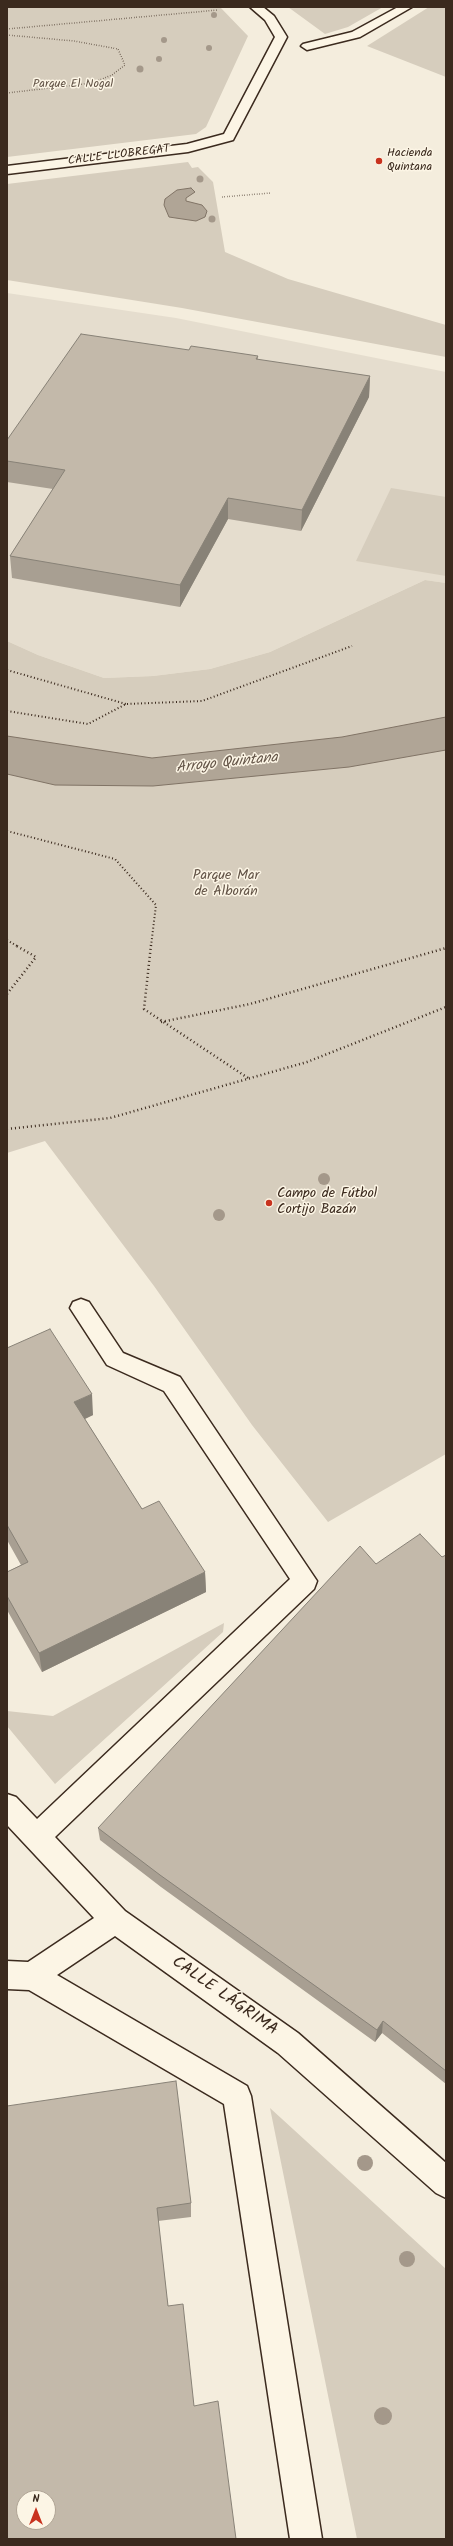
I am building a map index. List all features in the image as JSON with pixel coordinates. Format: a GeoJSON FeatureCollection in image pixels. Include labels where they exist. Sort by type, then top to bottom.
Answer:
{"type":"FeatureCollection","features":[{"type":"Feature","properties":{"kind":"street","name":"CALLE LLOBREGAT"},"geometry":{"type":"LineString","coordinates":[[7,170],[188,148],[229,137],[281,37],[270,18],[256,7]]}},
{"type":"Feature","properties":{"kind":"street"},"geometry":{"type":"LineString","coordinates":[[307,46],[356,35],[406,7]]}},
{"type":"Feature","properties":{"kind":"street"},"geometry":{"type":"LineString","coordinates":[[35,1838],[305,1581],[172,1384],[115,1359],[81,1308]]}},
{"type":"Feature","properties":{"kind":"street","name":"CALLE LÁGRIMA"},"geometry":{"type":"LineString","coordinates":[[7,1806],[35,1838],[115,1920],[288,2043],[446,2183]]}},
{"type":"Feature","properties":{"kind":"street"},"geometry":{"type":"LineString","coordinates":[[19,1976],[115,1920]]}},
{"type":"Feature","properties":{"kind":"street"},"geometry":{"type":"LineString","coordinates":[[19,1976],[237,2096],[306,2539]]}},
{"type":"Feature","properties":{"kind":"path"},"geometry":{"type":"LineString","coordinates":[[7,29],[222,9]]}},
{"type":"Feature","properties":{"kind":"path"},"geometry":{"type":"LineString","coordinates":[[7,35],[74,41],[118,49],[125,65],[112,75],[92,83],[7,93]]}},
{"type":"Feature","properties":{"kind":"path"},"geometry":{"type":"LineString","coordinates":[[222,197],[271,193]]}},
{"type":"Feature","properties":{"kind":"path"},"geometry":{"type":"LineString","coordinates":[[7,670],[126,704],[202,700],[352,646]]}},
{"type":"Feature","properties":{"kind":"path"},"geometry":{"type":"LineString","coordinates":[[7,711],[88,724],[126,704]]}},
{"type":"Feature","properties":{"kind":"path"},"geometry":{"type":"LineString","coordinates":[[7,831],[115,859],[156,905],[144,1009],[161,1022],[248,1078]]}},
{"type":"Feature","properties":{"kind":"path"},"geometry":{"type":"LineString","coordinates":[[7,940],[36,957],[7,994]]}},
{"type":"Feature","properties":{"kind":"path"},"geometry":{"type":"LineString","coordinates":[[161,1022],[250,1004],[446,948]]}},
{"type":"Feature","properties":{"kind":"path"},"geometry":{"type":"LineString","coordinates":[[7,1129],[110,1118],[307,1062],[446,1007]]}},
{"type":"Feature","properties":{"kind":"shaded area"},"geometry":{"type":"Polygon","coordinates":[[[7,293],[176,318],[446,372],[446,583],[425,580],[270,652],[210,669],[153,676],[104,678],[38,655],[7,641],[7,293]]]}},
{"type":"Feature","properties":{"kind":"green space","name":"Parque El Nogal"},"geometry":{"type":"Polygon","coordinates":[[[7,7],[220,7],[248,36],[206,127],[196,134],[7,157],[7,7]]]}},
{"type":"Feature","properties":{"kind":"green space"},"geometry":{"type":"Polygon","coordinates":[[[288,7],[383,7],[348,27],[325,34],[288,7]]]}},
{"type":"Feature","properties":{"kind":"green space"},"geometry":{"type":"Polygon","coordinates":[[[429,7],[446,7],[446,77],[367,46],[429,7]]]}},
{"type":"Feature","properties":{"kind":"green space"},"geometry":{"type":"Polygon","coordinates":[[[188,162],[192,168],[198,167],[213,182],[225,252],[288,279],[446,325],[446,357],[182,308],[7,280],[7,184],[188,162]]]}},
{"type":"Feature","properties":{"kind":"green space"},"geometry":{"type":"Polygon","coordinates":[[[391,488],[446,497],[446,576],[356,561],[391,488]]]}},
{"type":"Feature","properties":{"kind":"green space","name":"Parque Mar de Alborán"},"geometry":{"type":"Polygon","coordinates":[[[425,580],[446,583],[446,1454],[328,1522],[252,1425],[154,1286],[45,1141],[7,1153],[7,641],[38,655],[104,678],[153,676],[210,669],[270,652],[425,580]]]}},
{"type":"Feature","properties":{"kind":"green space"},"geometry":{"type":"Polygon","coordinates":[[[224,1623],[223,1632],[55,1784],[7,1726],[7,1711],[53,1716],[224,1623]]]}},
{"type":"Feature","properties":{"kind":"green space"},"geometry":{"type":"Polygon","coordinates":[[[270,2108],[446,2269],[446,2539],[357,2539],[270,2108]]]}},
{"type":"Feature","properties":{"kind":"water"},"geometry":{"type":"Polygon","coordinates":[[[191,188],[195,192],[186,198],[186,201],[202,205],[207,211],[205,217],[196,221],[169,217],[164,205],[165,199],[177,190],[191,188]]]}},
{"type":"Feature","properties":{"kind":"water","name":"Arroyo Quintana"},"geometry":{"type":"Polygon","coordinates":[[[446,717],[446,750],[349,767],[153,786],[55,785],[7,774],[7,736],[152,758],[342,737],[446,717]]]}},
{"type":"Feature","properties":{"kind":"building"},"geometry":{"type":"Polygon","coordinates":[[[81,334],[189,350],[191,346],[258,356],[256,359],[370,376],[302,510],[228,498],[180,585],[10,556],[65,470],[7,461],[7,440],[81,334]]]}},
{"type":"Feature","properties":{"kind":"building"},"geometry":{"type":"Polygon","coordinates":[[[50,1329],[92,1394],[74,1402],[142,1509],[159,1501],[205,1572],[39,1653],[7,1596],[7,1572],[28,1562],[7,1525],[7,1348],[50,1329]]]}},
{"type":"Feature","properties":{"kind":"building"},"geometry":{"type":"Polygon","coordinates":[[[420,1534],[442,1557],[446,1555],[446,2071],[383,2021],[377,2030],[160,1875],[98,1828],[360,1546],[376,1564],[420,1534]]]}},
{"type":"Feature","properties":{"kind":"building"},"geometry":{"type":"Polygon","coordinates":[[[176,2081],[191,2203],[157,2208],[168,2306],[183,2304],[194,2406],[218,2401],[236,2539],[7,2539],[7,2106],[176,2081]]]}},
{"type":"Feature","properties":{"kind":"place","name":"Hacienda Quintana"},"geometry":{"type":"Point","coordinates":[379,161]}},
{"type":"Feature","properties":{"kind":"place","name":"Campo de Fútbol Cortijo Bazán"},"geometry":{"type":"Point","coordinates":[269,1203]}}]}
